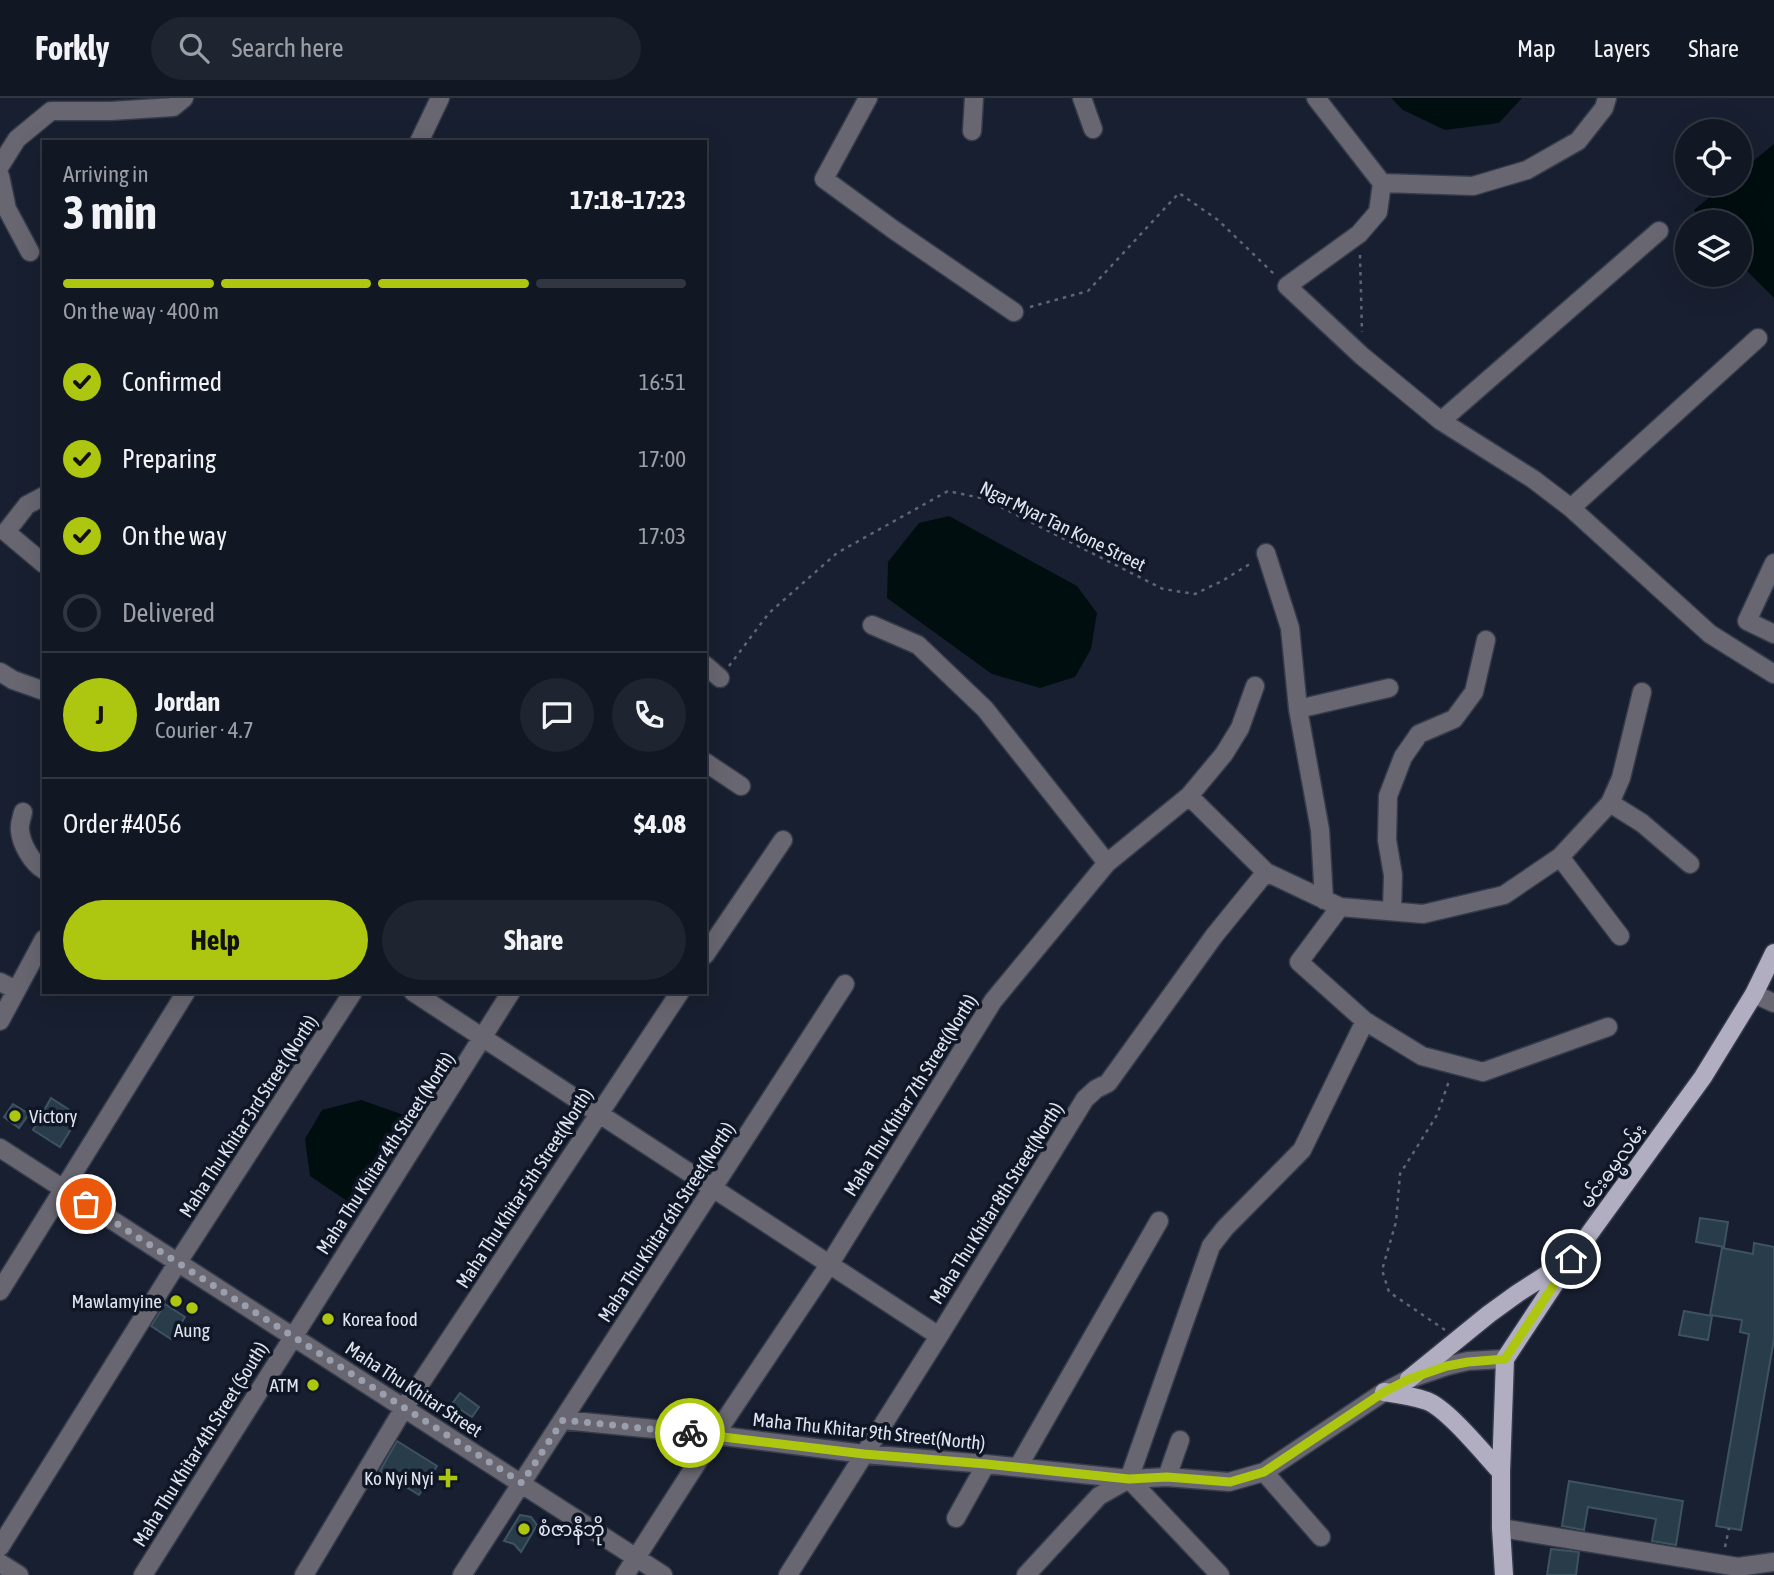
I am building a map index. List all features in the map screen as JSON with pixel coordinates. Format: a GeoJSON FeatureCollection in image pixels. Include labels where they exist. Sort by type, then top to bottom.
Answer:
{"type":"FeatureCollection","features":[{"type":"Feature","properties":{"kind":"main road","name":"မင်းဓမ္မလမ်း"},"geometry":{"type":"LineString","coordinates":[[1505,1359],[1571,1259],[1703,1077],[1754,994],[1774,953]]}},
{"type":"Feature","properties":{"kind":"main road"},"geometry":{"type":"LineString","coordinates":[[1409,1379],[1518,1293],[1571,1259]]}},
{"type":"Feature","properties":{"kind":"main road"},"geometry":{"type":"LineString","coordinates":[[1504,1575],[1501,1472],[1505,1359]]}},
{"type":"Feature","properties":{"kind":"main road"},"geometry":{"type":"LineString","coordinates":[[1384,1392],[1415,1397],[1436,1406],[1501,1472]]}},
{"type":"Feature","properties":{"kind":"street"},"geometry":{"type":"LineString","coordinates":[[0,166],[17,139],[51,111],[173,107],[184,98]]}},
{"type":"Feature","properties":{"kind":"street"},"geometry":{"type":"LineString","coordinates":[[420,140],[440,98]]}},
{"type":"Feature","properties":{"kind":"street"},"geometry":{"type":"LineString","coordinates":[[868,98],[824,179],[1014,312]]}},
{"type":"Feature","properties":{"kind":"street"},"geometry":{"type":"LineString","coordinates":[[972,131],[974,98]]}},
{"type":"Feature","properties":{"kind":"street"},"geometry":{"type":"LineString","coordinates":[[1082,98],[1093,129]]}},
{"type":"Feature","properties":{"kind":"street"},"geometry":{"type":"LineString","coordinates":[[1316,98],[1382,183],[1378,212],[1359,234],[1287,286],[1362,356],[1441,421],[1532,479],[1571,508],[1710,635],[1774,674]]}},
{"type":"Feature","properties":{"kind":"street"},"geometry":{"type":"LineString","coordinates":[[1382,183],[1474,186],[1527,170],[1578,141],[1604,108],[1607,98]]}},
{"type":"Feature","properties":{"kind":"street"},"geometry":{"type":"LineString","coordinates":[[0,176],[7,209],[30,252]]}},
{"type":"Feature","properties":{"kind":"street"},"geometry":{"type":"LineString","coordinates":[[1441,421],[1659,231]]}},
{"type":"Feature","properties":{"kind":"street"},"geometry":{"type":"LineString","coordinates":[[1571,508],[1758,338]]}},
{"type":"Feature","properties":{"kind":"street"},"geometry":{"type":"LineString","coordinates":[[42,497],[27,505],[6,532],[42,562]]}},
{"type":"Feature","properties":{"kind":"street"},"geometry":{"type":"LineString","coordinates":[[1266,553],[1290,628],[1298,709],[1332,903],[1299,962],[1365,1021],[1422,1056],[1483,1072],[1608,1027]]}},
{"type":"Feature","properties":{"kind":"street"},"geometry":{"type":"LineString","coordinates":[[1774,563],[1746,621],[1774,634]]}},
{"type":"Feature","properties":{"kind":"street"},"geometry":{"type":"LineString","coordinates":[[872,625],[918,645],[985,709],[1107,863]]}},
{"type":"Feature","properties":{"kind":"street"},"geometry":{"type":"LineString","coordinates":[[1392,911],[1393,875],[1387,839],[1388,796],[1403,757],[1419,734],[1454,719],[1474,692],[1486,640]]}},
{"type":"Feature","properties":{"kind":"street"},"geometry":{"type":"LineString","coordinates":[[707,667],[720,678]]}},
{"type":"Feature","properties":{"kind":"street"},"geometry":{"type":"LineString","coordinates":[[0,672],[13,680],[42,690]]}},
{"type":"Feature","properties":{"kind":"street","name":"Maha Thu Khitar 7th Street(North)"},"geometry":{"type":"LineString","coordinates":[[625,1575],[829,1265],[993,1001],[1107,863],[1189,796],[1224,754],[1240,728],[1255,686]]}},
{"type":"Feature","properties":{"kind":"street"},"geometry":{"type":"LineString","coordinates":[[1298,709],[1389,688]]}},
{"type":"Feature","properties":{"kind":"street"},"geometry":{"type":"LineString","coordinates":[[1189,796],[1266,872],[1332,903],[1423,914],[1504,895],[1560,857],[1610,803],[1621,778],[1642,692]]}},
{"type":"Feature","properties":{"kind":"street"},"geometry":{"type":"LineString","coordinates":[[707,763],[741,786]]}},
{"type":"Feature","properties":{"kind":"street"},"geometry":{"type":"LineString","coordinates":[[1610,803],[1642,824],[1690,864]]}},
{"type":"Feature","properties":{"kind":"street"},"geometry":{"type":"LineString","coordinates":[[23,812],[19,828],[24,846],[42,869]]}},
{"type":"Feature","properties":{"kind":"street"},"geometry":{"type":"LineString","coordinates":[[707,953],[783,840]]}},
{"type":"Feature","properties":{"kind":"street"},"geometry":{"type":"LineString","coordinates":[[1560,857],[1620,936]]}},
{"type":"Feature","properties":{"kind":"street","name":"Maha Thu Khitar 8th Street(North)"},"geometry":{"type":"LineString","coordinates":[[788,1575],[1085,1099],[1108,1083],[1214,936],[1266,872]]}},
{"type":"Feature","properties":{"kind":"street"},"geometry":{"type":"LineString","coordinates":[[0,1021],[42,943]]}},
{"type":"Feature","properties":{"kind":"street"},"geometry":{"type":"LineString","coordinates":[[0,982],[16,990]]}},
{"type":"Feature","properties":{"kind":"street","name":"Maha Thu Khitar 6th Street(North)"},"geometry":{"type":"LineString","coordinates":[[462,1575],[845,984]]}},
{"type":"Feature","properties":{"kind":"street"},"geometry":{"type":"LineString","coordinates":[[0,1291],[185,994]]}},
{"type":"Feature","properties":{"kind":"street","name":"Maha Thu Khitar 3rd Street (North)"},"geometry":{"type":"LineString","coordinates":[[0,1548],[178,1262],[352,994]]}},
{"type":"Feature","properties":{"kind":"street"},"geometry":{"type":"LineString","coordinates":[[416,994],[939,1336]]}},
{"type":"Feature","properties":{"kind":"street","name":"Maha Thu Khitar 4th Street (North)"},"geometry":{"type":"LineString","coordinates":[[293,1336],[510,994]]}},
{"type":"Feature","properties":{"kind":"street","name":"Maha Thu Khitar 5th Street(North)"},"geometry":{"type":"LineString","coordinates":[[304,1575],[404,1408],[679,994]]}},
{"type":"Feature","properties":{"kind":"street"},"geometry":{"type":"LineString","coordinates":[[1754,994],[1774,1003]]}},
{"type":"Feature","properties":{"kind":"street"},"geometry":{"type":"LineString","coordinates":[[1129,1479],[1211,1247],[1225,1228],[1302,1150],[1365,1021]]}},
{"type":"Feature","properties":{"kind":"street","name":"Maha Thu Khitar Street"},"geometry":{"type":"LineString","coordinates":[[0,1148],[663,1575]]}},
{"type":"Feature","properties":{"kind":"street"},"geometry":{"type":"LineString","coordinates":[[1018,1467],[1159,1221]]}},
{"type":"Feature","properties":{"kind":"street","name":"Maha Thu Khitar 4th Street (South)"},"geometry":{"type":"LineString","coordinates":[[143,1575],[293,1336]]}},
{"type":"Feature","properties":{"kind":"street"},"geometry":{"type":"LineString","coordinates":[[1026,1575],[1099,1496],[1129,1479],[1167,1477],[1230,1482],[1264,1472],[1384,1392],[1409,1379],[1447,1366],[1505,1359]]}},
{"type":"Feature","properties":{"kind":"street","name":"Maha Thu Khitar 9th Street(North)"},"geometry":{"type":"LineString","coordinates":[[563,1420],[864,1454],[1129,1479]]}},
{"type":"Feature","properties":{"kind":"street"},"geometry":{"type":"LineString","coordinates":[[1167,1477],[1180,1440]]}},
{"type":"Feature","properties":{"kind":"street"},"geometry":{"type":"LineString","coordinates":[[956,1518],[986,1464]]}},
{"type":"Feature","properties":{"kind":"street"},"geometry":{"type":"LineString","coordinates":[[1264,1472],[1321,1537]]}},
{"type":"Feature","properties":{"kind":"street"},"geometry":{"type":"LineString","coordinates":[[1129,1479],[1220,1575]]}},
{"type":"Feature","properties":{"kind":"street"},"geometry":{"type":"LineString","coordinates":[[1501,1528],[1738,1567],[1774,1562]]}},
{"type":"Feature","properties":{"kind":"street"},"geometry":{"type":"LineString","coordinates":[[0,1563],[19,1575]]}},
{"type":"Feature","properties":{"kind":"path"},"geometry":{"type":"LineString","coordinates":[[1014,312],[1088,291],[1179,193],[1218,220],[1287,286]]}},
{"type":"Feature","properties":{"kind":"path"},"geometry":{"type":"LineString","coordinates":[[1359,234],[1362,356]]}},
{"type":"Feature","properties":{"kind":"path","name":"Ngar Myar Tan Kone Street"},"geometry":{"type":"LineString","coordinates":[[720,678],[769,613],[837,553],[948,491],[985,499],[1163,589],[1195,594],[1222,582],[1266,553]]}},
{"type":"Feature","properties":{"kind":"path"},"geometry":{"type":"LineString","coordinates":[[1455,1065],[1437,1115],[1401,1174],[1396,1222],[1382,1269],[1389,1292],[1458,1338]]}},
{"type":"Feature","properties":{"kind":"path"},"geometry":{"type":"LineString","coordinates":[[1721,1564],[1729,1528]]}},
{"type":"Feature","properties":{"kind":"shaded area"},"geometry":{"type":"Polygon","coordinates":[[[1391,98],[1522,98],[1499,123],[1445,130],[1403,110],[1391,98]]]}},
{"type":"Feature","properties":{"kind":"shaded area"},"geometry":{"type":"Polygon","coordinates":[[[1774,144],[1774,298],[1752,276],[1752,210],[1694,210],[1711,196],[1752,196],[1752,162],[1774,144]]]}},
{"type":"Feature","properties":{"kind":"shaded area"},"geometry":{"type":"Polygon","coordinates":[[[949,516],[1077,586],[1097,613],[1091,649],[1075,677],[1040,688],[992,674],[887,598],[888,562],[919,523],[949,516]]]}},
{"type":"Feature","properties":{"kind":"shaded area"},"geometry":{"type":"Polygon","coordinates":[[[361,1100],[404,1115],[350,1203],[310,1176],[305,1139],[322,1110],[361,1100]]]}},
{"type":"Feature","properties":{"kind":"building"},"geometry":{"type":"Polygon","coordinates":[[[51,1098],[79,1116],[60,1147],[33,1130],[51,1098]]]}},
{"type":"Feature","properties":{"kind":"building"},"geometry":{"type":"Polygon","coordinates":[[[13,1104],[29,1114],[19,1128],[4,1117],[13,1104]]]}},
{"type":"Feature","properties":{"kind":"building"},"geometry":{"type":"Polygon","coordinates":[[[1700,1218],[1728,1222],[1724,1247],[1696,1242],[1700,1218]]]}},
{"type":"Feature","properties":{"kind":"building"},"geometry":{"type":"Polygon","coordinates":[[[1754,1243],[1774,1247],[1774,1339],[1741,1530],[1716,1526],[1749,1334],[1740,1332],[1742,1320],[1710,1315],[1722,1248],[1753,1254],[1754,1243]]]}},
{"type":"Feature","properties":{"kind":"building"},"geometry":{"type":"Polygon","coordinates":[[[165,1304],[185,1317],[171,1339],[151,1326],[165,1304]]]}},
{"type":"Feature","properties":{"kind":"building"},"geometry":{"type":"Polygon","coordinates":[[[1684,1311],[1712,1316],[1708,1340],[1679,1335],[1684,1311]]]}},
{"type":"Feature","properties":{"kind":"building"},"geometry":{"type":"Polygon","coordinates":[[[460,1393],[479,1407],[472,1417],[452,1404],[460,1393]]]}},
{"type":"Feature","properties":{"kind":"building"},"geometry":{"type":"Polygon","coordinates":[[[397,1441],[437,1466],[419,1495],[380,1471],[397,1441]]]}},
{"type":"Feature","properties":{"kind":"building"},"geometry":{"type":"Polygon","coordinates":[[[1569,1481],[1683,1501],[1676,1545],[1652,1541],[1656,1519],[1588,1507],[1584,1530],[1562,1526],[1569,1481]]]}},
{"type":"Feature","properties":{"kind":"building"},"geometry":{"type":"Polygon","coordinates":[[[520,1515],[531,1517],[537,1525],[521,1552],[514,1544],[504,1541],[520,1515]]]}},
{"type":"Feature","properties":{"kind":"building"},"geometry":{"type":"Polygon","coordinates":[[[1551,1549],[1579,1552],[1576,1575],[1547,1575],[1551,1549]]]}},
{"type":"Feature","properties":{"kind":"way so far"},"geometry":{"type":"LineString","coordinates":[[86,1204],[522,1483],[563,1420],[690,1433]]}},
{"type":"Feature","properties":{"kind":"place","name":"Victory"},"geometry":{"type":"Point","coordinates":[15,1116]}},
{"type":"Feature","properties":{"kind":"place","name":"Mawlamyine"},"geometry":{"type":"Point","coordinates":[176,1301]}},
{"type":"Feature","properties":{"kind":"place","name":"Aung"},"geometry":{"type":"Point","coordinates":[192,1308]}},
{"type":"Feature","properties":{"kind":"place","name":"Korea food"},"geometry":{"type":"Point","coordinates":[328,1319]}},
{"type":"Feature","properties":{"kind":"place","name":"ATM"},"geometry":{"type":"Point","coordinates":[313,1385]}},
{"type":"Feature","properties":{"kind":"place","name":"Ko Nyi Nyi"},"geometry":{"type":"Point","coordinates":[448,1478]}},
{"type":"Feature","properties":{"kind":"place","name":"စံဇာနီဘို"},"geometry":{"type":"Point","coordinates":[524,1529]}},
{"type":"Feature","properties":{"kind":"route"},"geometry":{"type":"LineString","coordinates":[[690,1433],[864,1454],[1129,1479],[1167,1477],[1230,1482],[1264,1472],[1384,1392],[1409,1379],[1447,1366],[1505,1359],[1571,1259]]}}]}
